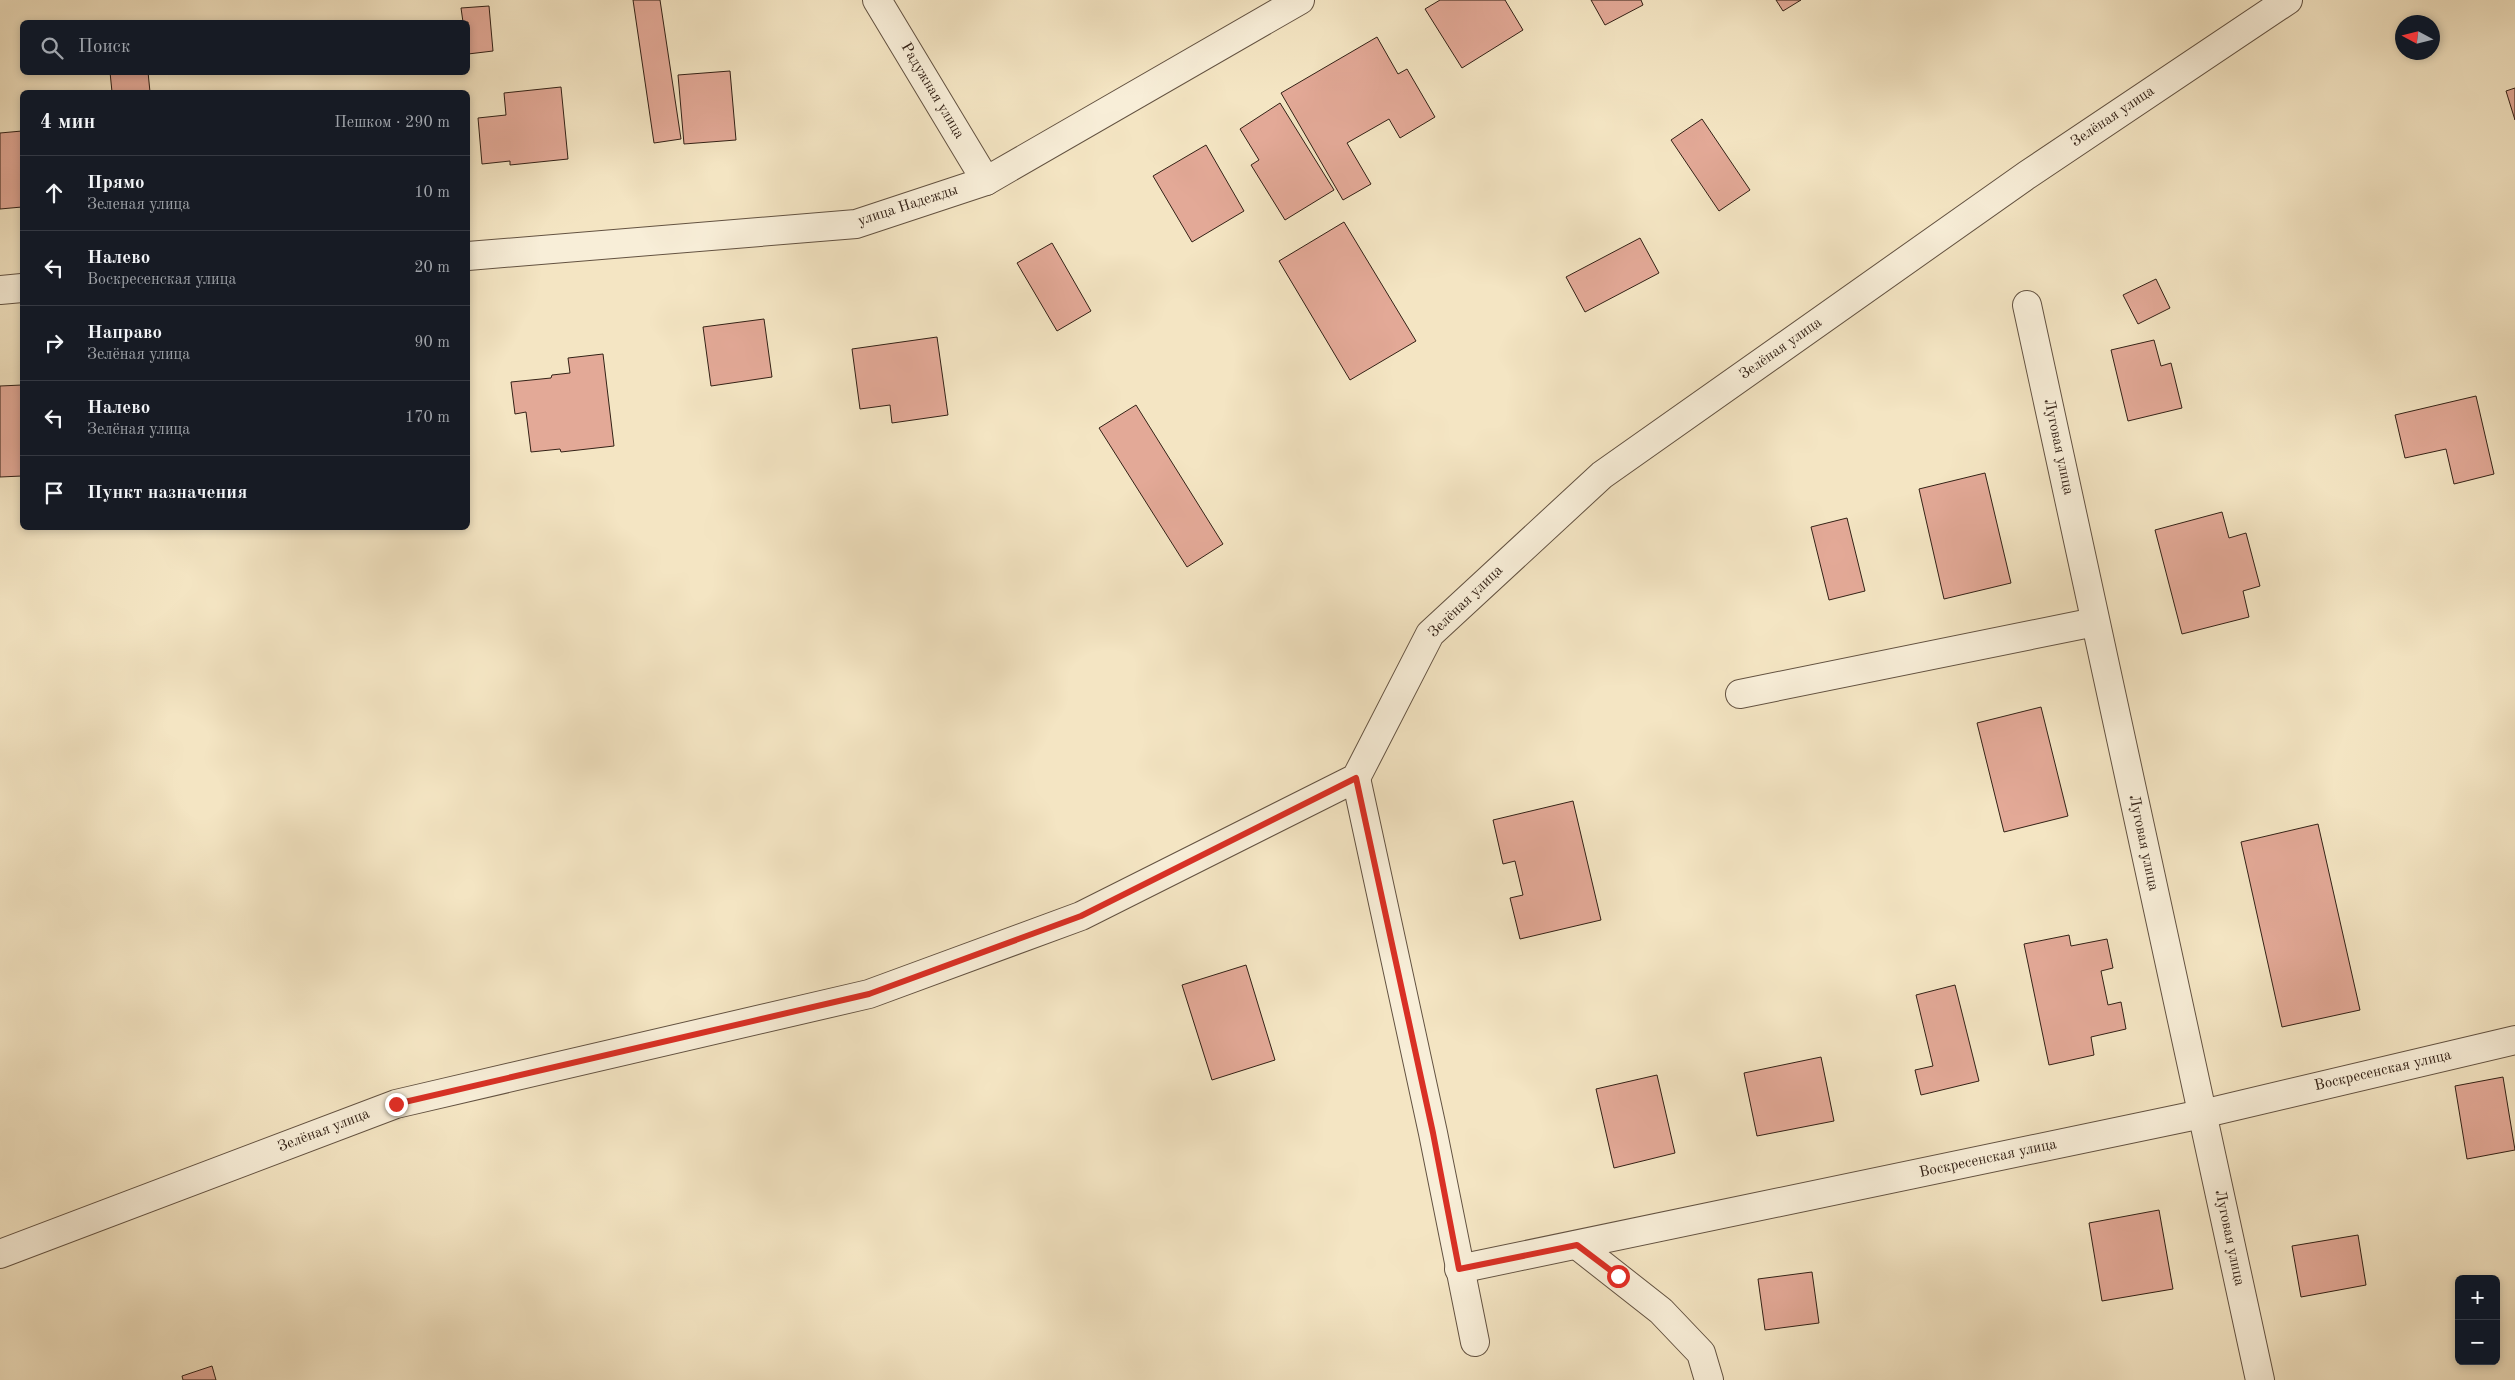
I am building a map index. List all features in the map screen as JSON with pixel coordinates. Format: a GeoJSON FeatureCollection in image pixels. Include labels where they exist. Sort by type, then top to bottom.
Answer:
{"type":"FeatureCollection","features":[{"type":"Feature","properties":{"kind":"street","name":"Радужная улица"},"geometry":{"type":"LineString","coordinates":[[877,0],[986,182]]}},
{"type":"Feature","properties":{"kind":"street","name":"улица Надежды"},"geometry":{"type":"LineString","coordinates":[[470,256],[856,224],[986,182],[1300,0]]}},
{"type":"Feature","properties":{"kind":"street","name":"Зелёная улица"},"geometry":{"type":"LineString","coordinates":[[0,1254],[396,1104],[869,994],[1081,916],[1356,778],[1430,634],[1602,475],[2028,175],[2288,0]]}},
{"type":"Feature","properties":{"kind":"street"},"geometry":{"type":"LineString","coordinates":[[0,290],[20,288]]}},
{"type":"Feature","properties":{"kind":"street","name":"Луговая улица"},"geometry":{"type":"LineString","coordinates":[[2027,305],[2260,1380]]}},
{"type":"Feature","properties":{"kind":"street"},"geometry":{"type":"LineString","coordinates":[[1740,694],[2095,622]]}},
{"type":"Feature","properties":{"kind":"street"},"geometry":{"type":"LineString","coordinates":[[1356,778],[1433,1133],[1475,1342]]}},
{"type":"Feature","properties":{"kind":"street","name":"Воскресенская улица"},"geometry":{"type":"LineString","coordinates":[[1459,1269],[2202,1114],[2515,1040]]}},
{"type":"Feature","properties":{"kind":"street"},"geometry":{"type":"LineString","coordinates":[[1577,1245],[1661,1311],[1701,1353],[1709,1380]]}},
{"type":"Feature","properties":{"kind":"building"},"geometry":{"type":"Polygon","coordinates":[[[633,0],[660,0],[681,139],[654,143],[633,0]]]}},
{"type":"Feature","properties":{"kind":"building"},"geometry":{"type":"Polygon","coordinates":[[[1440,0],[1505,0],[1523,30],[1462,68],[1425,9],[1440,0]]]}},
{"type":"Feature","properties":{"kind":"building"},"geometry":{"type":"Polygon","coordinates":[[[1591,0],[1641,0],[1643,5],[1605,25],[1591,0]]]}},
{"type":"Feature","properties":{"kind":"building"},"geometry":{"type":"Polygon","coordinates":[[[1776,0],[1801,0],[1783,11],[1776,0]]]}},
{"type":"Feature","properties":{"kind":"building"},"geometry":{"type":"Polygon","coordinates":[[[489,6],[493,51],[470,54],[470,20],[463,20],[461,8],[489,6]]]}},
{"type":"Feature","properties":{"kind":"building"},"geometry":{"type":"Polygon","coordinates":[[[1377,37],[1398,74],[1407,69],[1435,117],[1400,138],[1389,119],[1347,143],[1371,184],[1343,200],[1281,93],[1377,37]]]}},
{"type":"Feature","properties":{"kind":"building"},"geometry":{"type":"Polygon","coordinates":[[[730,71],[736,140],[684,144],[678,75],[730,71]]]}},
{"type":"Feature","properties":{"kind":"building"},"geometry":{"type":"Polygon","coordinates":[[[110,75],[148,75],[150,90],[112,90],[110,75]]]}},
{"type":"Feature","properties":{"kind":"building"},"geometry":{"type":"Polygon","coordinates":[[[561,87],[568,159],[510,165],[510,161],[482,164],[478,118],[506,115],[504,93],[561,87]]]}},
{"type":"Feature","properties":{"kind":"building"},"geometry":{"type":"Polygon","coordinates":[[[2515,88],[2515,120],[2506,91],[2515,88]]]}},
{"type":"Feature","properties":{"kind":"building"},"geometry":{"type":"Polygon","coordinates":[[[1280,103],[1334,190],[1285,220],[1251,165],[1259,160],[1240,129],[1280,103]]]}},
{"type":"Feature","properties":{"kind":"building"},"geometry":{"type":"Polygon","coordinates":[[[1702,119],[1750,190],[1719,211],[1671,140],[1702,119]]]}},
{"type":"Feature","properties":{"kind":"building"},"geometry":{"type":"Polygon","coordinates":[[[20,131],[20,207],[0,209],[0,133],[20,131]]]}},
{"type":"Feature","properties":{"kind":"building"},"geometry":{"type":"Polygon","coordinates":[[[1206,145],[1244,211],[1192,242],[1153,176],[1206,145]]]}},
{"type":"Feature","properties":{"kind":"building"},"geometry":{"type":"Polygon","coordinates":[[[1344,222],[1416,341],[1350,380],[1279,261],[1344,222]]]}},
{"type":"Feature","properties":{"kind":"building"},"geometry":{"type":"Polygon","coordinates":[[[1640,238],[1659,273],[1585,312],[1566,277],[1640,238]]]}},
{"type":"Feature","properties":{"kind":"building"},"geometry":{"type":"Polygon","coordinates":[[[1052,243],[1091,311],[1057,331],[1017,263],[1052,243]]]}},
{"type":"Feature","properties":{"kind":"building"},"geometry":{"type":"Polygon","coordinates":[[[2156,279],[2170,308],[2138,324],[2123,295],[2156,279]]]}},
{"type":"Feature","properties":{"kind":"building"},"geometry":{"type":"Polygon","coordinates":[[[764,319],[772,377],[711,386],[703,327],[764,319]]]}},
{"type":"Feature","properties":{"kind":"building"},"geometry":{"type":"Polygon","coordinates":[[[937,337],[948,415],[892,423],[890,405],[860,409],[852,349],[937,337]]]}},
{"type":"Feature","properties":{"kind":"building"},"geometry":{"type":"Polygon","coordinates":[[[2154,340],[2161,366],[2171,363],[2182,408],[2128,421],[2111,350],[2154,340]]]}},
{"type":"Feature","properties":{"kind":"building"},"geometry":{"type":"Polygon","coordinates":[[[603,354],[614,446],[561,452],[560,449],[531,452],[526,412],[515,414],[511,382],[551,378],[552,375],[570,373],[568,358],[603,354]]]}},
{"type":"Feature","properties":{"kind":"building"},"geometry":{"type":"Polygon","coordinates":[[[20,385],[20,476],[0,477],[0,386],[20,385]]]}},
{"type":"Feature","properties":{"kind":"building"},"geometry":{"type":"Polygon","coordinates":[[[2476,396],[2494,474],[2454,484],[2446,449],[2405,458],[2395,415],[2476,396]]]}},
{"type":"Feature","properties":{"kind":"building"},"geometry":{"type":"Polygon","coordinates":[[[1136,405],[1223,544],[1187,567],[1099,428],[1136,405]]]}},
{"type":"Feature","properties":{"kind":"building"},"geometry":{"type":"Polygon","coordinates":[[[1985,473],[2011,583],[1944,599],[1919,489],[1985,473]]]}},
{"type":"Feature","properties":{"kind":"building"},"geometry":{"type":"Polygon","coordinates":[[[2222,512],[2229,538],[2246,533],[2260,586],[2243,591],[2249,617],[2182,634],[2155,530],[2222,512]]]}},
{"type":"Feature","properties":{"kind":"building"},"geometry":{"type":"Polygon","coordinates":[[[1847,518],[1865,591],[1829,600],[1811,527],[1847,518]]]}},
{"type":"Feature","properties":{"kind":"building"},"geometry":{"type":"Polygon","coordinates":[[[2041,707],[2068,816],[2004,832],[1977,723],[2041,707]]]}},
{"type":"Feature","properties":{"kind":"building"},"geometry":{"type":"Polygon","coordinates":[[[1573,801],[1601,920],[1520,939],[1510,898],[1523,895],[1515,861],[1503,864],[1493,820],[1573,801]]]}},
{"type":"Feature","properties":{"kind":"building"},"geometry":{"type":"Polygon","coordinates":[[[2318,824],[2360,1010],[2282,1027],[2241,842],[2318,824]]]}},
{"type":"Feature","properties":{"kind":"building"},"geometry":{"type":"Polygon","coordinates":[[[2069,935],[2071,946],[2107,939],[2113,968],[2101,971],[2108,1005],[2121,1002],[2126,1029],[2091,1037],[2094,1055],[2049,1065],[2024,944],[2069,935]]]}},
{"type":"Feature","properties":{"kind":"building"},"geometry":{"type":"Polygon","coordinates":[[[1246,965],[1275,1060],[1212,1080],[1182,985],[1246,965]]]}},
{"type":"Feature","properties":{"kind":"building"},"geometry":{"type":"Polygon","coordinates":[[[1955,985],[1979,1081],[1921,1095],[1915,1070],[1933,1066],[1916,995],[1955,985]]]}},
{"type":"Feature","properties":{"kind":"building"},"geometry":{"type":"Polygon","coordinates":[[[1821,1057],[1834,1121],[1757,1136],[1744,1073],[1821,1057]]]}},
{"type":"Feature","properties":{"kind":"building"},"geometry":{"type":"Polygon","coordinates":[[[1657,1075],[1675,1153],[1614,1168],[1596,1089],[1657,1075]]]}},
{"type":"Feature","properties":{"kind":"building"},"geometry":{"type":"Polygon","coordinates":[[[2503,1077],[2515,1150],[2467,1159],[2455,1086],[2503,1077]]]}},
{"type":"Feature","properties":{"kind":"building"},"geometry":{"type":"Polygon","coordinates":[[[2159,1210],[2173,1289],[2102,1301],[2089,1223],[2159,1210]]]}},
{"type":"Feature","properties":{"kind":"building"},"geometry":{"type":"Polygon","coordinates":[[[2358,1235],[2366,1285],[2301,1297],[2292,1246],[2358,1235]]]}},
{"type":"Feature","properties":{"kind":"building"},"geometry":{"type":"Polygon","coordinates":[[[1812,1272],[1819,1323],[1765,1330],[1758,1279],[1812,1272]]]}},
{"type":"Feature","properties":{"kind":"building"},"geometry":{"type":"Polygon","coordinates":[[[212,1366],[216,1380],[183,1380],[182,1376],[212,1366]]]}},
{"type":"Feature","properties":{"kind":"route"},"geometry":{"type":"LineString","coordinates":[[396,1104],[869,994],[1081,916],[1356,778],[1433,1133],[1459,1269],[1577,1245],[1618,1276]]}}]}
